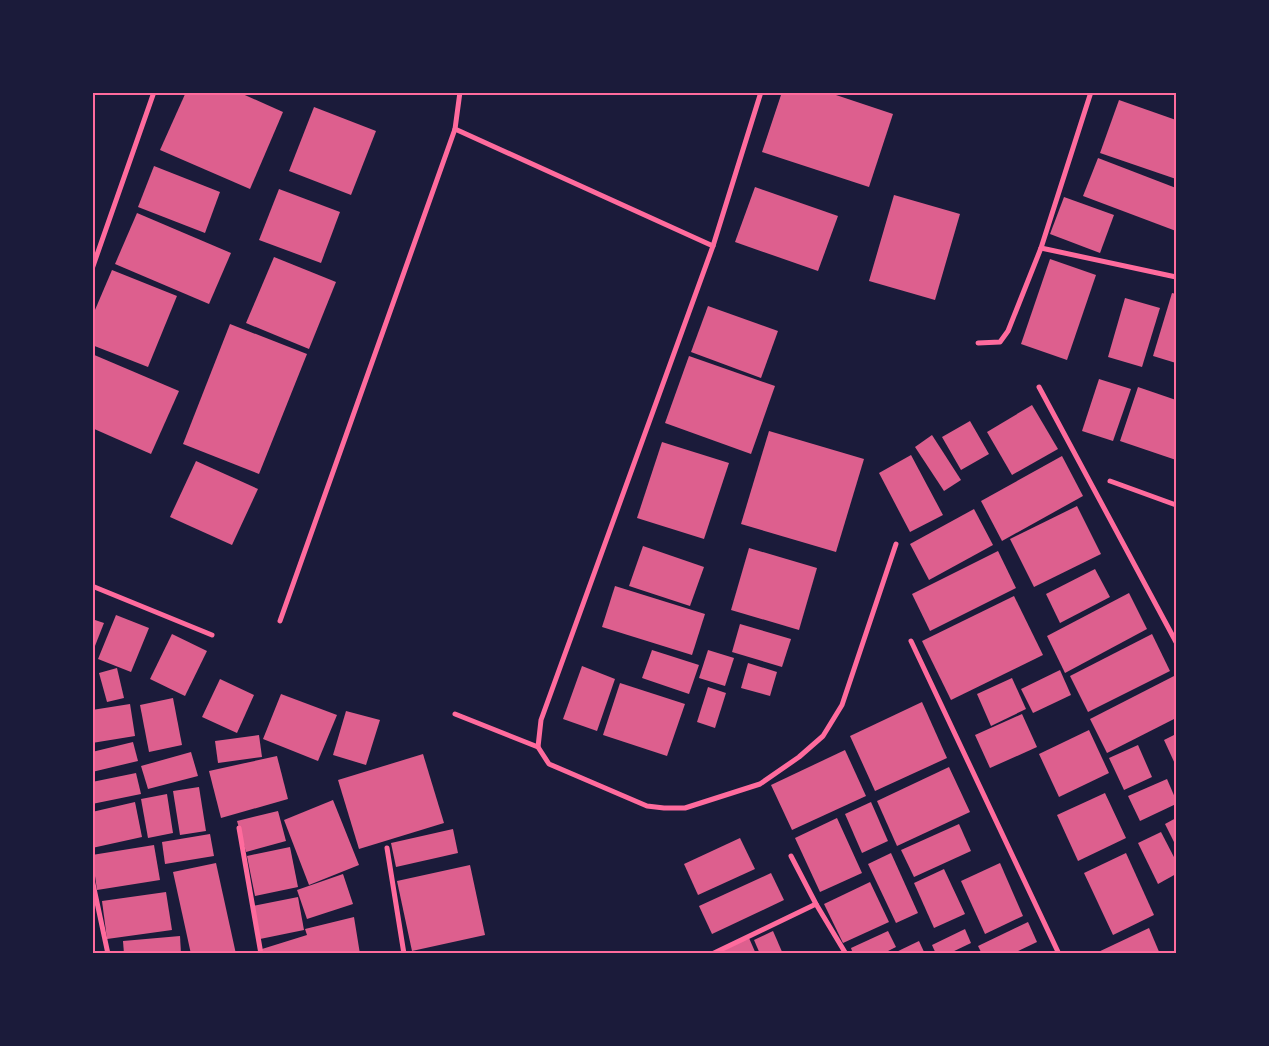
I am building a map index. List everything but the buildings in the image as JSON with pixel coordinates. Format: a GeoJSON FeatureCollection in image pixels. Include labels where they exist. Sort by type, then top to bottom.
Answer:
{"type":"FeatureCollection","features":[{"type":"Feature","properties":{"kind":"street"},"geometry":{"type":"LineString","coordinates":[[92,269],[154,92]]}},
{"type":"Feature","properties":{"kind":"street"},"geometry":{"type":"LineString","coordinates":[[280,620],[455,129],[460,92]]}},
{"type":"Feature","properties":{"kind":"street"},"geometry":{"type":"LineString","coordinates":[[538,747],[541,720],[713,246],[761,92]]}},
{"type":"Feature","properties":{"kind":"street"},"geometry":{"type":"LineString","coordinates":[[978,342],[1000,342],[1008,331],[1041,248],[1091,92]]}},
{"type":"Feature","properties":{"kind":"street"},"geometry":{"type":"LineString","coordinates":[[455,129],[713,246]]}},
{"type":"Feature","properties":{"kind":"street"},"geometry":{"type":"LineString","coordinates":[[1041,248],[1176,278]]}},
{"type":"Feature","properties":{"kind":"street"},"geometry":{"type":"LineString","coordinates":[[1039,387],[1176,642]]}},
{"type":"Feature","properties":{"kind":"street"},"geometry":{"type":"LineString","coordinates":[[1110,482],[1176,504]]}},
{"type":"Feature","properties":{"kind":"street"},"geometry":{"type":"LineString","coordinates":[[455,714],[538,747],[549,764],[647,806],[685,808],[760,784],[799,757],[823,736],[842,705],[896,544]]}},
{"type":"Feature","properties":{"kind":"street"},"geometry":{"type":"LineString","coordinates":[[92,586],[212,635]]}},
{"type":"Feature","properties":{"kind":"street"},"geometry":{"type":"LineString","coordinates":[[911,641],[1059,954]]}},
{"type":"Feature","properties":{"kind":"street"},"geometry":{"type":"LineString","coordinates":[[239,828],[262,954]]}},
{"type":"Feature","properties":{"kind":"street"},"geometry":{"type":"LineString","coordinates":[[387,848],[404,954]]}},
{"type":"Feature","properties":{"kind":"street"},"geometry":{"type":"LineString","coordinates":[[791,856],[816,904],[846,954]]}},
{"type":"Feature","properties":{"kind":"street"},"geometry":{"type":"LineString","coordinates":[[92,879],[108,954]]}},
{"type":"Feature","properties":{"kind":"street"},"geometry":{"type":"LineString","coordinates":[[712,954],[816,904]]}}]}
